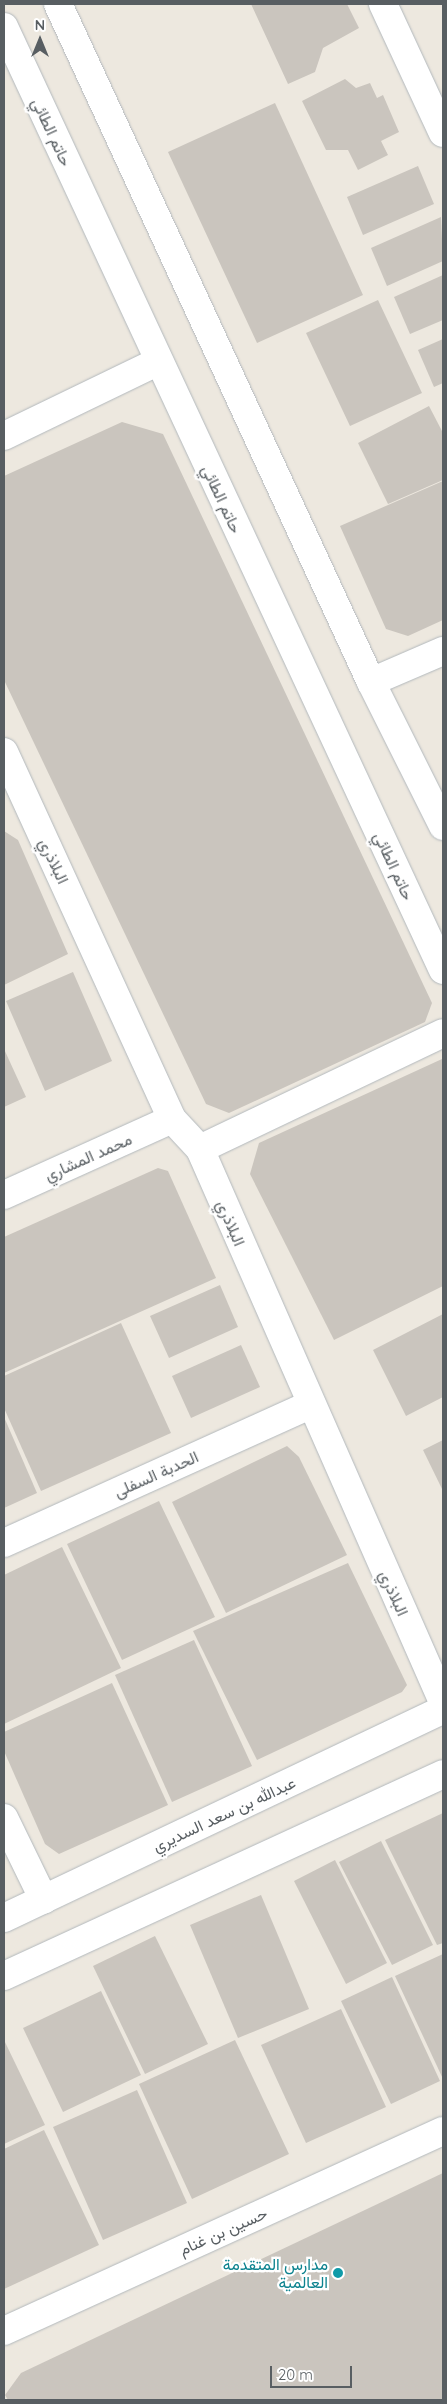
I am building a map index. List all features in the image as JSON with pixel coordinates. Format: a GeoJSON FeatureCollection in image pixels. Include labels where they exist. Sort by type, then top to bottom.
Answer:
{"type":"FeatureCollection","features":[{"type":"Feature","properties":{"kind":"street"},"geometry":{"type":"LineString","coordinates":[[58,4],[371,682],[443,826]]}},
{"type":"Feature","properties":{"kind":"street"},"geometry":{"type":"LineString","coordinates":[[383,4],[443,134]]}},
{"type":"Feature","properties":{"kind":"street","name":"حاتم الطائي"},"geometry":{"type":"LineString","coordinates":[[4,27],[10,57],[157,362],[443,970]]}},
{"type":"Feature","properties":{"kind":"street"},"geometry":{"type":"LineString","coordinates":[[4,436],[157,362]]}},
{"type":"Feature","properties":{"kind":"street"},"geometry":{"type":"LineString","coordinates":[[371,682],[443,652]]}},
{"type":"Feature","properties":{"kind":"street","name":"البلاذري"},"geometry":{"type":"LineString","coordinates":[[4,752],[13,799],[172,1119],[200,1149],[309,1405],[443,1702]]}},
{"type":"Feature","properties":{"kind":"street"},"geometry":{"type":"LineString","coordinates":[[200,1149],[443,1033]]}},
{"type":"Feature","properties":{"kind":"street","name":"محمد المشاري"},"geometry":{"type":"LineString","coordinates":[[4,1195],[172,1119]]}},
{"type":"Feature","properties":{"kind":"street","name":"الحدبة السفلى"},"geometry":{"type":"LineString","coordinates":[[4,1542],[309,1405]]}},
{"type":"Feature","properties":{"kind":"street","name":"عبدالله بن سعد السديري"},"geometry":{"type":"LineString","coordinates":[[4,1918],[443,1710]]}},
{"type":"Feature","properties":{"kind":"street"},"geometry":{"type":"LineString","coordinates":[[4,1976],[443,1774]]}},
{"type":"Feature","properties":{"kind":"street"},"geometry":{"type":"LineString","coordinates":[[4,1818],[44,1900]]}},
{"type":"Feature","properties":{"kind":"street","name":"حسين بن غنام"},"geometry":{"type":"LineString","coordinates":[[4,2330],[443,2131]]}},
{"type":"Feature","properties":{"kind":"building"},"geometry":{"type":"Polygon","coordinates":[[[251,4],[347,4],[359,28],[323,48],[315,72],[288,84],[251,4]]]}},
{"type":"Feature","properties":{"kind":"building"},"geometry":{"type":"Polygon","coordinates":[[[345,79],[356,88],[370,83],[377,98],[383,95],[399,132],[381,141],[388,155],[358,170],[348,150],[326,150],[302,101],[345,79]]]}},
{"type":"Feature","properties":{"kind":"building"},"geometry":{"type":"Polygon","coordinates":[[[275,103],[363,295],[257,343],[168,152],[275,103]]]}},
{"type":"Feature","properties":{"kind":"building"},"geometry":{"type":"Polygon","coordinates":[[[418,166],[434,204],[363,235],[347,197],[418,166]]]}},
{"type":"Feature","properties":{"kind":"building"},"geometry":{"type":"Polygon","coordinates":[[[441,217],[443,261],[387,286],[371,248],[441,217]]]}},
{"type":"Feature","properties":{"kind":"building"},"geometry":{"type":"Polygon","coordinates":[[[443,275],[443,320],[410,334],[394,297],[443,275]]]}},
{"type":"Feature","properties":{"kind":"building"},"geometry":{"type":"Polygon","coordinates":[[[378,300],[422,393],[350,426],[306,333],[378,300]]]}},
{"type":"Feature","properties":{"kind":"building"},"geometry":{"type":"Polygon","coordinates":[[[443,339],[443,383],[434,387],[418,350],[443,339]]]}},
{"type":"Feature","properties":{"kind":"building"},"geometry":{"type":"Polygon","coordinates":[[[429,406],[443,433],[443,480],[388,504],[358,443],[429,406]]]}},
{"type":"Feature","properties":{"kind":"building"},"geometry":{"type":"Polygon","coordinates":[[[122,422],[163,434],[432,1003],[425,1022],[229,1113],[206,1104],[4,680],[4,476],[122,422]]]}},
{"type":"Feature","properties":{"kind":"building"},"geometry":{"type":"Polygon","coordinates":[[[443,481],[443,620],[408,636],[386,629],[340,526],[443,481]]]}},
{"type":"Feature","properties":{"kind":"building"},"geometry":{"type":"Polygon","coordinates":[[[4,831],[18,840],[68,954],[4,985],[4,831]]]}},
{"type":"Feature","properties":{"kind":"building"},"geometry":{"type":"Polygon","coordinates":[[[73,972],[112,1061],[45,1091],[6,1001],[73,972]]]}},
{"type":"Feature","properties":{"kind":"building"},"geometry":{"type":"Polygon","coordinates":[[[4,1049],[26,1097],[4,1107],[4,1049]]]}},
{"type":"Feature","properties":{"kind":"building"},"geometry":{"type":"Polygon","coordinates":[[[442,1059],[443,1286],[334,1340],[250,1174],[259,1143],[442,1059]]]}},
{"type":"Feature","properties":{"kind":"building"},"geometry":{"type":"Polygon","coordinates":[[[158,1168],[168,1171],[216,1278],[4,1373],[4,1237],[158,1168]]]}},
{"type":"Feature","properties":{"kind":"building"},"geometry":{"type":"Polygon","coordinates":[[[220,1285],[238,1327],[169,1358],[150,1316],[220,1285]]]}},
{"type":"Feature","properties":{"kind":"building"},"geometry":{"type":"Polygon","coordinates":[[[443,1314],[443,1397],[406,1416],[373,1350],[443,1314]]]}},
{"type":"Feature","properties":{"kind":"building"},"geometry":{"type":"Polygon","coordinates":[[[121,1323],[171,1433],[41,1491],[4,1408],[4,1376],[121,1323]]]}},
{"type":"Feature","properties":{"kind":"building"},"geometry":{"type":"Polygon","coordinates":[[[241,1345],[260,1387],[191,1418],[172,1376],[241,1345]]]}},
{"type":"Feature","properties":{"kind":"building"},"geometry":{"type":"Polygon","coordinates":[[[4,1417],[37,1493],[4,1508],[4,1417]]]}},
{"type":"Feature","properties":{"kind":"building"},"geometry":{"type":"Polygon","coordinates":[[[443,1440],[443,1491],[423,1450],[443,1440]]]}},
{"type":"Feature","properties":{"kind":"building"},"geometry":{"type":"Polygon","coordinates":[[[287,1446],[299,1457],[347,1555],[226,1613],[172,1502],[287,1446]]]}},
{"type":"Feature","properties":{"kind":"building"},"geometry":{"type":"Polygon","coordinates":[[[159,1501],[215,1617],[122,1660],[67,1544],[159,1501]]]}},
{"type":"Feature","properties":{"kind":"building"},"geometry":{"type":"Polygon","coordinates":[[[62,1547],[121,1668],[4,1724],[4,1575],[62,1547]]]}},
{"type":"Feature","properties":{"kind":"building"},"geometry":{"type":"Polygon","coordinates":[[[348,1563],[407,1685],[402,1692],[257,1760],[193,1631],[348,1563]]]}},
{"type":"Feature","properties":{"kind":"building"},"geometry":{"type":"Polygon","coordinates":[[[194,1640],[252,1766],[172,1802],[115,1675],[194,1640]]]}},
{"type":"Feature","properties":{"kind":"building"},"geometry":{"type":"Polygon","coordinates":[[[112,1683],[168,1805],[59,1854],[45,1844],[4,1751],[4,1732],[112,1683]]]}},
{"type":"Feature","properties":{"kind":"building"},"geometry":{"type":"Polygon","coordinates":[[[443,1813],[443,1943],[437,1945],[385,1840],[443,1813]]]}},
{"type":"Feature","properties":{"kind":"building"},"geometry":{"type":"Polygon","coordinates":[[[381,1841],[433,1945],[392,1965],[339,1862],[381,1841]]]}},
{"type":"Feature","properties":{"kind":"building"},"geometry":{"type":"Polygon","coordinates":[[[335,1860],[387,1963],[346,1984],[294,1881],[335,1860]]]}},
{"type":"Feature","properties":{"kind":"building"},"geometry":{"type":"Polygon","coordinates":[[[261,1895],[309,2009],[238,2038],[190,1925],[261,1895]]]}},
{"type":"Feature","properties":{"kind":"building"},"geometry":{"type":"Polygon","coordinates":[[[155,1936],[208,2044],[145,2074],[93,1966],[155,1936]]]}},
{"type":"Feature","properties":{"kind":"building"},"geometry":{"type":"Polygon","coordinates":[[[443,1954],[443,2079],[395,1976],[443,1954]]]}},
{"type":"Feature","properties":{"kind":"building"},"geometry":{"type":"Polygon","coordinates":[[[392,1977],[440,2081],[391,2104],[341,2001],[392,1977]]]}},
{"type":"Feature","properties":{"kind":"building"},"geometry":{"type":"Polygon","coordinates":[[[101,1991],[141,2075],[63,2112],[23,2028],[101,1991]]]}},
{"type":"Feature","properties":{"kind":"building"},"geometry":{"type":"Polygon","coordinates":[[[341,2009],[386,2107],[306,2143],[261,2045],[341,2009]]]}},
{"type":"Feature","properties":{"kind":"building"},"geometry":{"type":"Polygon","coordinates":[[[4,2040],[45,2125],[4,2144],[4,2040]]]}},
{"type":"Feature","properties":{"kind":"building"},"geometry":{"type":"Polygon","coordinates":[[[235,2040],[289,2154],[192,2199],[139,2084],[235,2040]]]}},
{"type":"Feature","properties":{"kind":"building"},"geometry":{"type":"Polygon","coordinates":[[[137,2090],[187,2203],[103,2240],[53,2127],[137,2090]]]}},
{"type":"Feature","properties":{"kind":"building"},"geometry":{"type":"Polygon","coordinates":[[[44,2130],[99,2245],[4,2289],[4,2149],[44,2130]]]}},
{"type":"Feature","properties":{"kind":"building","name":"مدارس المتقدمة العالمية"},"geometry":{"type":"Polygon","coordinates":[[[443,2173],[443,2400],[8,2400],[5,2395],[21,2373],[443,2173]]]}},
{"type":"Feature","properties":{"kind":"place","name":"مدارس المتقدمة العالمية"},"geometry":{"type":"Point","coordinates":[338,2273]}}]}
